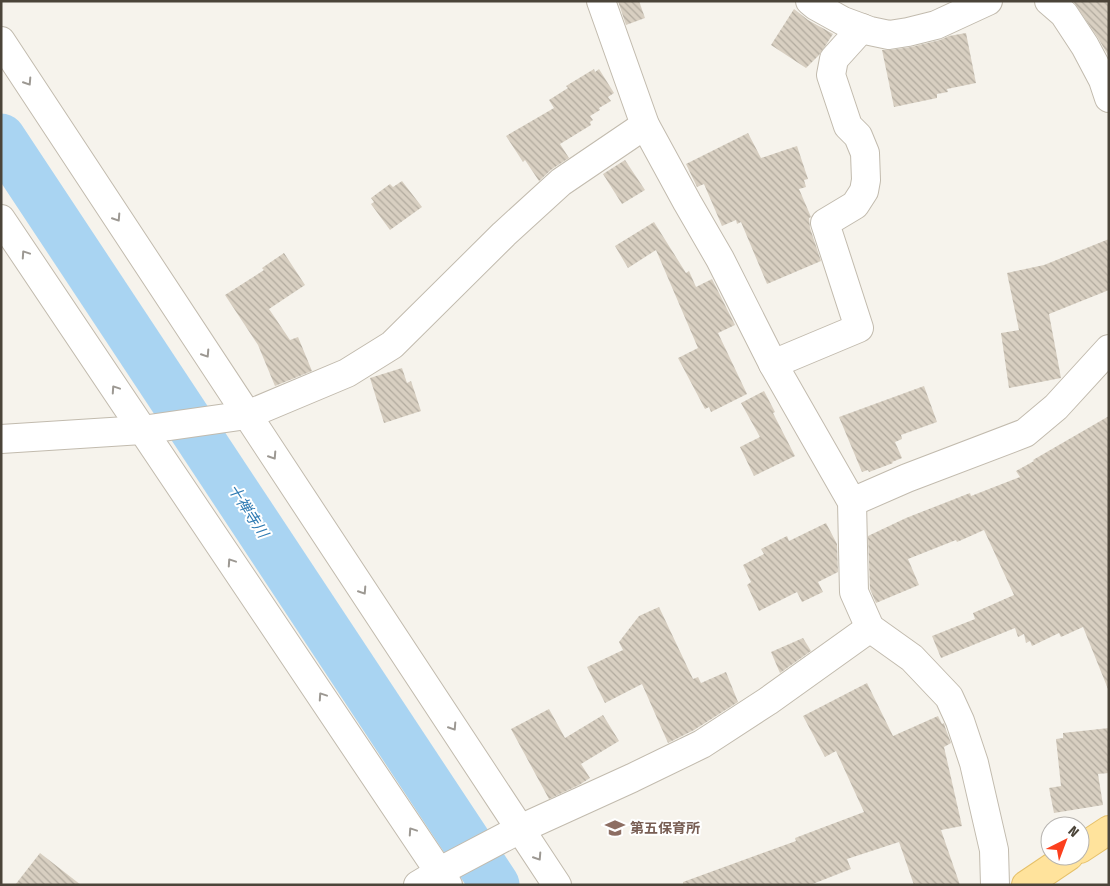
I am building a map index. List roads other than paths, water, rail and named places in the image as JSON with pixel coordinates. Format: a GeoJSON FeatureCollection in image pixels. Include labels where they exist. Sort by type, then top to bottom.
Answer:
{"type":"FeatureCollection","features":[{"type":"Feature","properties":{"kind":"main road"},"geometry":{"type":"LineString","coordinates":[[1090,842],[1109,830]]}},
{"type":"Feature","properties":{"kind":"main road"},"geometry":{"type":"LineString","coordinates":[[1026,885],[1054,866]]}},
{"type":"Feature","properties":{"kind":"street"},"geometry":{"type":"LineString","coordinates":[[601,1],[645,126],[720,259],[773,364],[852,502],[854,592],[870,628],[912,658],[949,696],[960,721],[974,763],[994,850],[995,885]]}},
{"type":"Feature","properties":{"kind":"street"},"geometry":{"type":"LineString","coordinates":[[810,1],[843,21],[889,35],[936,25],[988,1]]}},
{"type":"Feature","properties":{"kind":"street"},"geometry":{"type":"LineString","coordinates":[[1049,1],[1064,14],[1085,46],[1103,80],[1109,98]]}},
{"type":"Feature","properties":{"kind":"street"},"geometry":{"type":"LineString","coordinates":[[773,364],[859,328],[825,223],[854,205],[864,191],[866,180],[865,153],[858,136],[848,126],[831,75],[834,59],[862,28]]}},
{"type":"Feature","properties":{"kind":"street"},"geometry":{"type":"LineString","coordinates":[[1,41],[240,416],[515,831],[557,885]]}},
{"type":"Feature","properties":{"kind":"street"},"geometry":{"type":"LineString","coordinates":[[1,439],[149,429],[240,416],[347,373],[392,345],[504,234],[561,182],[645,126]]}},
{"type":"Feature","properties":{"kind":"street"},"geometry":{"type":"LineString","coordinates":[[1,219],[149,429],[439,877],[515,831],[702,744],[768,702],[870,628]]}},
{"type":"Feature","properties":{"kind":"street"},"geometry":{"type":"LineString","coordinates":[[852,502],[908,478],[1025,433],[1056,408],[1109,349]]}},
{"type":"Feature","properties":{"kind":"waterway","name":"十禅寺川"},"geometry":{"type":"LineString","coordinates":[[1,138],[495,885]]}},
{"type":"Feature","properties":{"kind":"place","name":"第五保育所"},"geometry":{"type":"Point","coordinates":[615,828]}}]}
